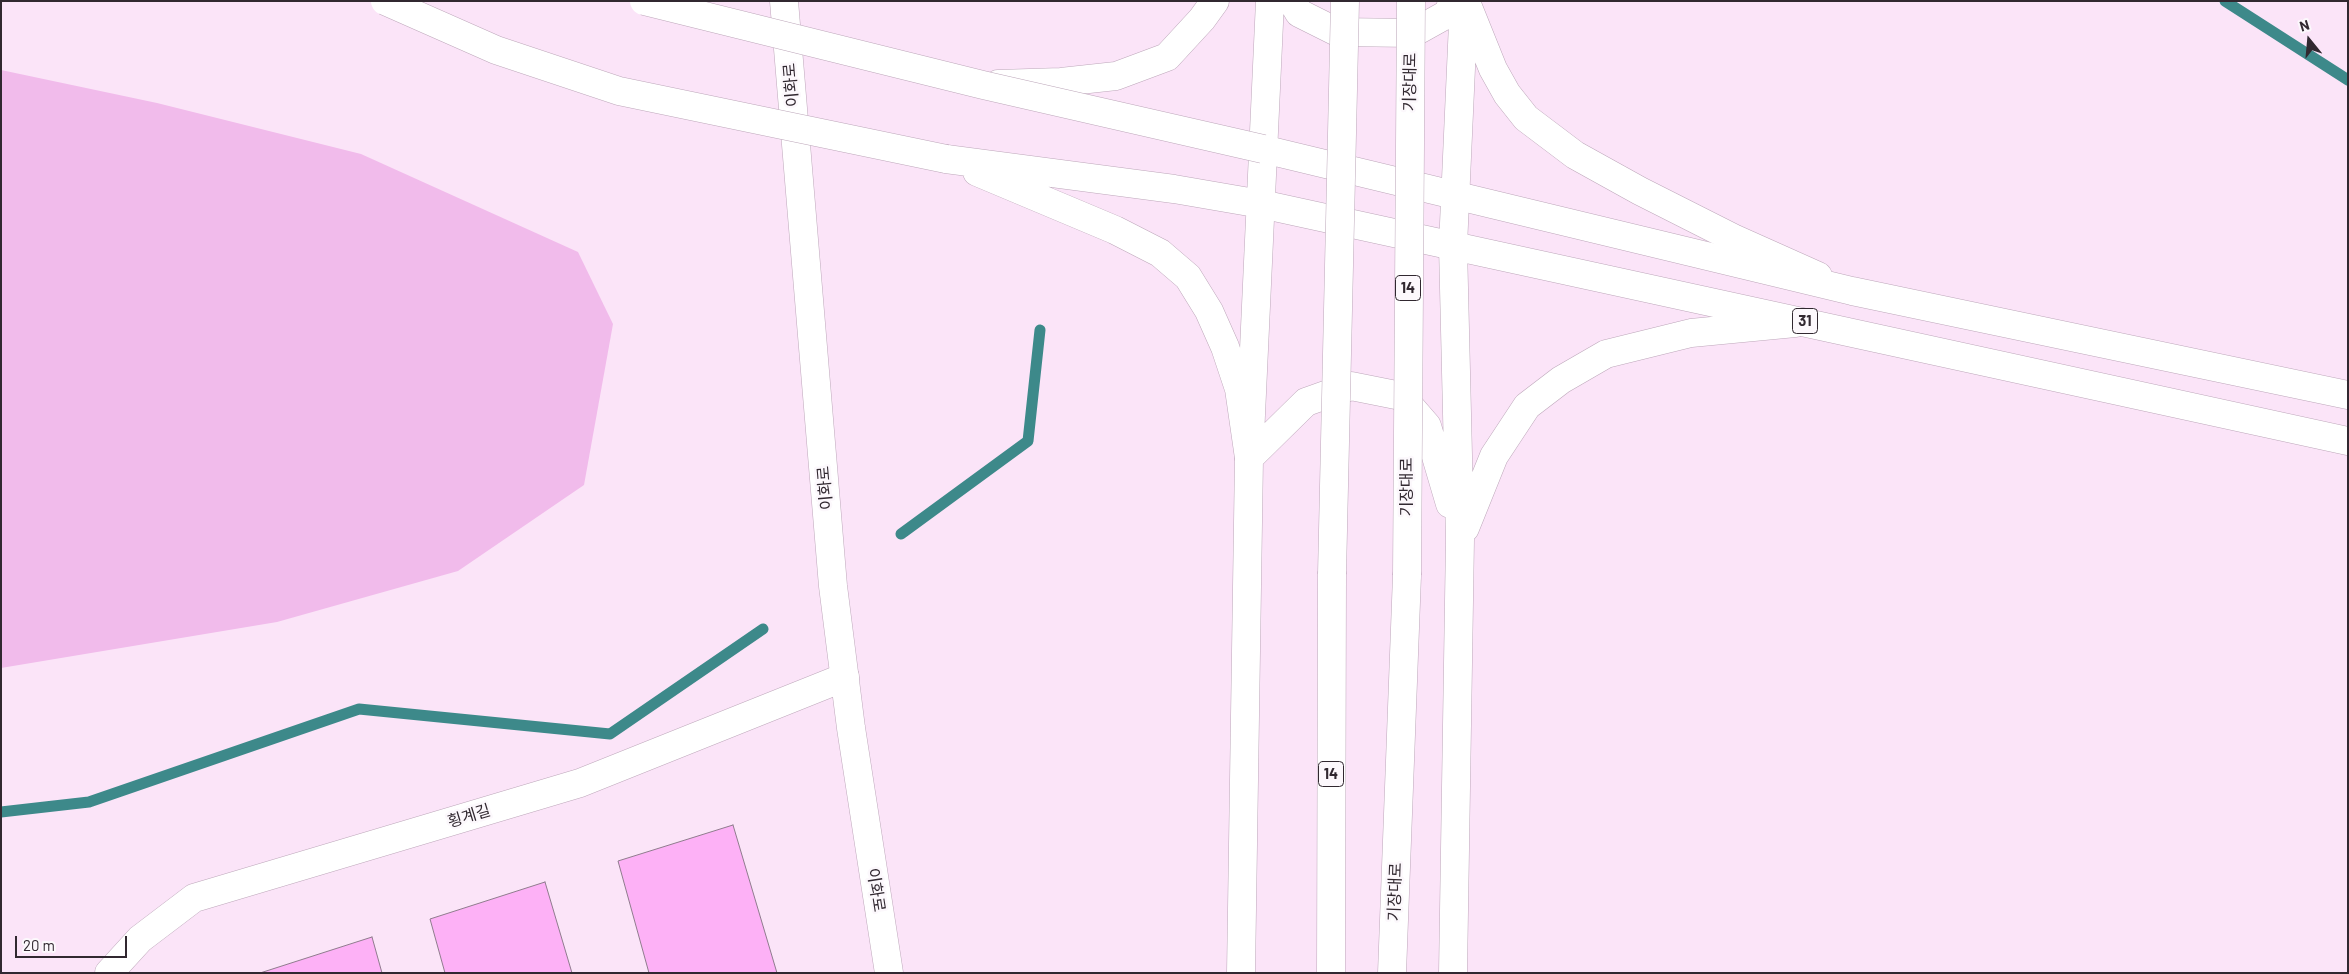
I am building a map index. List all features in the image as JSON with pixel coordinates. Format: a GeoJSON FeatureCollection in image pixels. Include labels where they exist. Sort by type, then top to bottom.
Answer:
{"type":"FeatureCollection","features":[{"type":"Feature","properties":{"kind":"main road"},"geometry":{"type":"LineString","coordinates":[[385,1],[496,50],[618,91],[946,159],[1174,189],[1261,204]]}},
{"type":"Feature","properties":{"kind":"main road"},"geometry":{"type":"LineString","coordinates":[[644,1],[983,85],[1263,149],[1852,291],[2348,395]]}},
{"type":"Feature","properties":{"kind":"main road","name":"이화로"},"geometry":{"type":"LineString","coordinates":[[784,1],[833,576],[851,728],[889,973]]}},
{"type":"Feature","properties":{"kind":"main road"},"geometry":{"type":"LineString","coordinates":[[983,85],[1061,82],[1116,76],[1167,57],[1202,19],[1215,1]]}},
{"type":"Feature","properties":{"kind":"main road"},"geometry":{"type":"LineString","coordinates":[[1241,973],[1248,458],[1270,1]]}},
{"type":"Feature","properties":{"kind":"main road"},"geometry":{"type":"LineString","coordinates":[[1292,1],[1298,13],[1337,32],[1413,33],[1449,13],[1452,1]]}},
{"type":"Feature","properties":{"kind":"main road","name":"14"},"geometry":{"type":"LineString","coordinates":[[1331,973],[1332,574],[1344,1]]}},
{"type":"Feature","properties":{"kind":"main road","name":"기장대로"},"geometry":{"type":"LineString","coordinates":[[1392,973],[1406,575],[1411,1]]}},
{"type":"Feature","properties":{"kind":"main road"},"geometry":{"type":"LineString","coordinates":[[1453,973],[1460,538],[1453,246],[1464,1]]}},
{"type":"Feature","properties":{"kind":"main road"},"geometry":{"type":"LineString","coordinates":[[1464,1],[1493,69],[1507,94],[1526,118],[1575,155],[1640,191],[1733,238],[1852,291]]}},
{"type":"Feature","properties":{"kind":"main road"},"geometry":{"type":"LineString","coordinates":[[946,159],[1115,230],[1160,253],[1188,277],[1209,311],[1239,389],[1248,458]]}},
{"type":"Feature","properties":{"kind":"main road","name":"31"},"geometry":{"type":"LineString","coordinates":[[1261,204],[2348,441]]}},
{"type":"Feature","properties":{"kind":"main road"},"geometry":{"type":"LineString","coordinates":[[1460,538],[1494,456],[1527,406],[1561,380],[1606,354],[1690,333],[1809,322]]}},
{"type":"Feature","properties":{"kind":"main road"},"geometry":{"type":"LineString","coordinates":[[1248,458],[1306,402],[1351,386],[1401,396],[1427,426],[1460,538]]}},
{"type":"Feature","properties":{"kind":"main road","name":"횡계길"},"geometry":{"type":"LineString","coordinates":[[110,973],[140,939],[194,898],[580,783],[845,677]]}},
{"type":"Feature","properties":{"kind":"shaded area"},"geometry":{"type":"Polygon","coordinates":[[[1,70],[157,103],[361,154],[578,252],[613,324],[584,485],[458,571],[277,622],[1,668],[1,70]]]}},
{"type":"Feature","properties":{"kind":"building"},"geometry":{"type":"Polygon","coordinates":[[[733,825],[777,973],[649,973],[618,861],[733,825]]]}},
{"type":"Feature","properties":{"kind":"building"},"geometry":{"type":"Polygon","coordinates":[[[545,882],[572,973],[445,973],[430,919],[545,882]]]}},
{"type":"Feature","properties":{"kind":"building"},"geometry":{"type":"Polygon","coordinates":[[[372,937],[382,973],[260,973],[372,937]]]}},
{"type":"Feature","properties":{"kind":"waterway"},"geometry":{"type":"LineString","coordinates":[[2225,1],[2348,80]]}},
{"type":"Feature","properties":{"kind":"waterway"},"geometry":{"type":"LineString","coordinates":[[901,534],[1028,441],[1040,330]]}},
{"type":"Feature","properties":{"kind":"waterway"},"geometry":{"type":"LineString","coordinates":[[1,812],[89,802],[359,709],[610,734],[763,629]]}}]}
